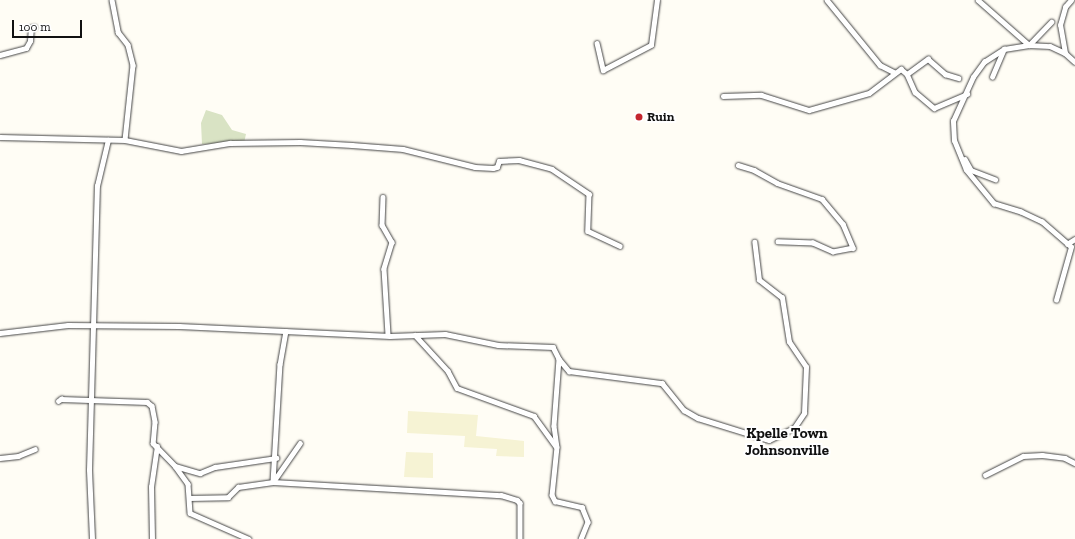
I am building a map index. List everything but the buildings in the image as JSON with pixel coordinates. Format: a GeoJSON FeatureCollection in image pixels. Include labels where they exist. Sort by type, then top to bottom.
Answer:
{"type":"FeatureCollection","features":[{"type":"Feature","properties":{"kind":"street"},"geometry":{"type":"LineString","coordinates":[[112,0],[118,32],[128,45],[133,65],[125,140]]}},
{"type":"Feature","properties":{"kind":"street"},"geometry":{"type":"LineString","coordinates":[[597,43],[602,70],[651,45],[657,0]]}},
{"type":"Feature","properties":{"kind":"street"},"geometry":{"type":"LineString","coordinates":[[827,0],[880,65],[894,72]]}},
{"type":"Feature","properties":{"kind":"street"},"geometry":{"type":"LineString","coordinates":[[978,0],[1029,45]]}},
{"type":"Feature","properties":{"kind":"street"},"geometry":{"type":"LineString","coordinates":[[1065,53],[1060,25],[1065,7],[1072,0],[1075,3]]}},
{"type":"Feature","properties":{"kind":"street"},"geometry":{"type":"LineString","coordinates":[[1029,45],[1051,22]]}},
{"type":"Feature","properties":{"kind":"street"},"geometry":{"type":"LineString","coordinates":[[0,55],[26,48],[30,41],[31,28],[34,27]]}},
{"type":"Feature","properties":{"kind":"street"},"geometry":{"type":"LineString","coordinates":[[995,179],[971,170],[954,141],[953,120],[967,94],[973,77],[984,62],[1004,49],[1029,45],[1050,46],[1065,53],[1075,62]]}},
{"type":"Feature","properties":{"kind":"street"},"geometry":{"type":"LineString","coordinates":[[992,77],[1004,49]]}},
{"type":"Feature","properties":{"kind":"street"},"geometry":{"type":"LineString","coordinates":[[907,74],[928,59],[945,74],[958,78]]}},
{"type":"Feature","properties":{"kind":"street"},"geometry":{"type":"LineString","coordinates":[[723,96],[760,95],[809,110],[869,94],[890,78],[894,72],[901,69],[907,74],[915,92],[934,108],[967,94]]}},
{"type":"Feature","properties":{"kind":"street"},"geometry":{"type":"LineString","coordinates":[[0,137],[125,140],[181,151],[230,143],[300,142],[403,149],[475,167],[497,167],[499,161],[514,160],[534,163],[552,169],[589,194],[588,231],[620,246]]}},
{"type":"Feature","properties":{"kind":"street"},"geometry":{"type":"LineString","coordinates":[[92,539],[90,470],[97,186],[108,140]]}},
{"type":"Feature","properties":{"kind":"street"},"geometry":{"type":"LineString","coordinates":[[962,154],[966,170],[994,204],[1021,212],[1042,222],[1071,248],[1056,300]]}},
{"type":"Feature","properties":{"kind":"street"},"geometry":{"type":"LineString","coordinates":[[738,165],[754,170],[777,183],[822,199],[843,224],[853,248],[833,252],[814,243],[778,242]]}},
{"type":"Feature","properties":{"kind":"street"},"geometry":{"type":"LineString","coordinates":[[383,197],[382,225],[392,242],[384,269],[388,335]]}},
{"type":"Feature","properties":{"kind":"street"},"geometry":{"type":"LineString","coordinates":[[1067,244],[1075,239]]}},
{"type":"Feature","properties":{"kind":"street"},"geometry":{"type":"LineString","coordinates":[[0,333],[68,325],[94,327],[179,326],[388,335],[445,334],[511,347],[539,344],[553,347],[559,359],[569,371],[662,383],[684,410],[698,418],[769,440],[794,428],[804,413],[806,368],[789,342],[782,298],[759,280],[754,242]]}},
{"type":"Feature","properties":{"kind":"street"},"geometry":{"type":"LineString","coordinates":[[273,482],[276,458],[280,364],[286,330]]}},
{"type":"Feature","properties":{"kind":"street"},"geometry":{"type":"LineString","coordinates":[[415,335],[448,371],[457,388],[534,416],[557,447]]}},
{"type":"Feature","properties":{"kind":"street"},"geometry":{"type":"LineString","coordinates":[[559,359],[554,426],[557,447],[552,495],[555,501],[582,507],[588,522],[581,539]]}},
{"type":"Feature","properties":{"kind":"street"},"geometry":{"type":"LineString","coordinates":[[58,401],[60,399],[147,402],[152,406],[155,422],[153,442],[175,466],[188,484],[190,513],[249,539]]}},
{"type":"Feature","properties":{"kind":"street"},"geometry":{"type":"LineString","coordinates":[[273,482],[300,443]]}},
{"type":"Feature","properties":{"kind":"street"},"geometry":{"type":"LineString","coordinates":[[152,539],[152,487],[157,446]]}},
{"type":"Feature","properties":{"kind":"street"},"geometry":{"type":"LineString","coordinates":[[0,458],[18,456],[35,449]]}},
{"type":"Feature","properties":{"kind":"street"},"geometry":{"type":"LineString","coordinates":[[985,475],[1023,456],[1042,454],[1065,458],[1075,463]]}},
{"type":"Feature","properties":{"kind":"street"},"geometry":{"type":"LineString","coordinates":[[175,466],[200,473],[215,467],[276,458]]}},
{"type":"Feature","properties":{"kind":"street"},"geometry":{"type":"LineString","coordinates":[[189,498],[228,497],[238,487],[273,482],[435,493],[475,493],[512,497],[520,503],[520,539]]}},
{"type":"Feature","properties":{"kind":"shaded area"},"geometry":{"type":"Polygon","coordinates":[[[408,411],[478,415],[476,436],[524,441],[524,457],[496,456],[497,449],[464,447],[465,436],[407,433],[408,411]]]}},
{"type":"Feature","properties":{"kind":"shaded area"},"geometry":{"type":"Polygon","coordinates":[[[406,452],[433,453],[433,478],[404,477],[406,452]]]}},
{"type":"Feature","properties":{"kind":"green space"},"geometry":{"type":"Polygon","coordinates":[[[206,110],[222,115],[232,130],[246,134],[244,143],[202,144],[201,123],[206,110]]]}},
{"type":"Feature","properties":{"kind":"place","name":"Ruin"},"geometry":{"type":"Point","coordinates":[639,117]}},
{"type":"Feature","properties":{"kind":"district","name":"Kpelle Town Johnsonville"},"geometry":{"type":"Point","coordinates":[787,442]}}]}
